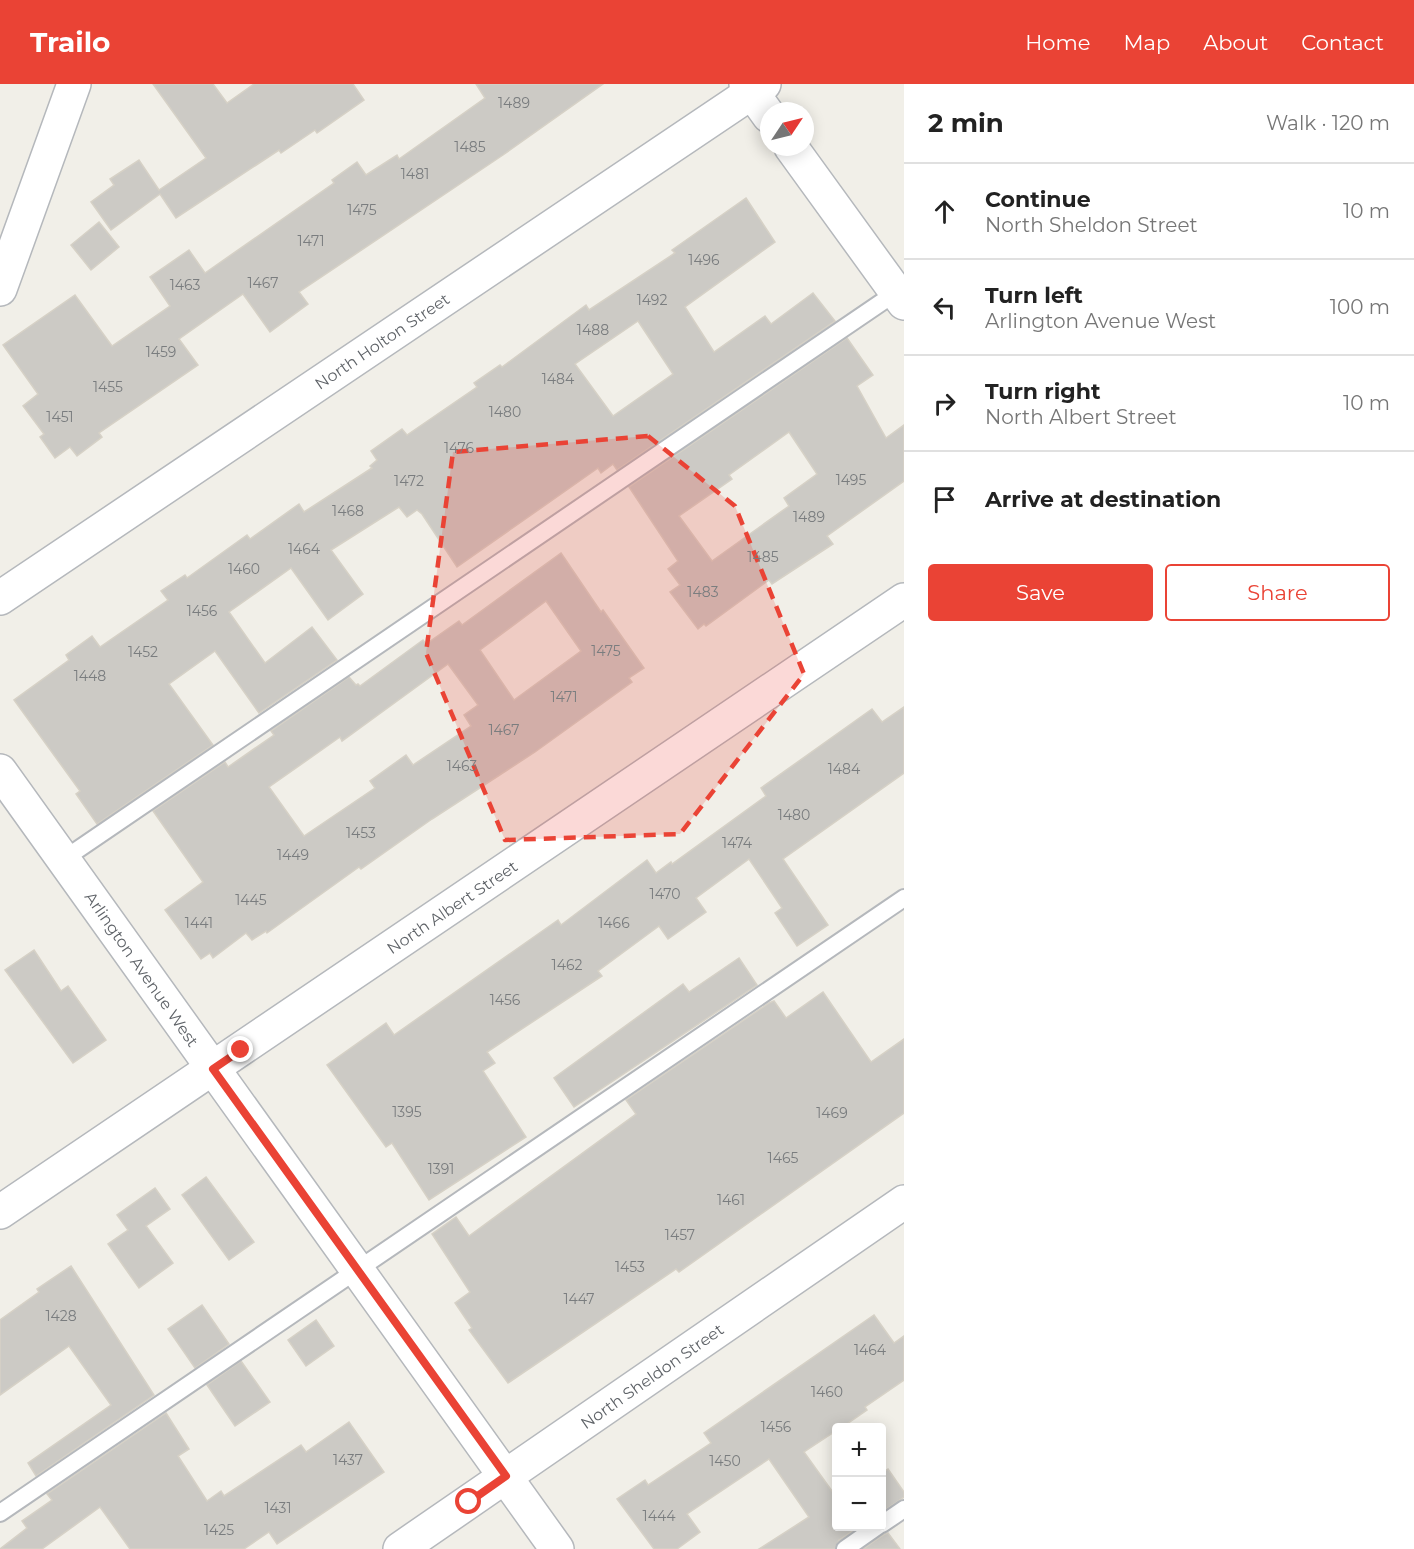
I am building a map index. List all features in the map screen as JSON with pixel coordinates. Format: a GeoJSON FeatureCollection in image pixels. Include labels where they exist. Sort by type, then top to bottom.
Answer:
{"type":"FeatureCollection","features":[{"type":"Feature","properties":{"kind":"street"},"geometry":{"type":"LineString","coordinates":[[0,289],[74,84]]}},
{"type":"Feature","properties":{"kind":"street","name":"North Holton Street"},"geometry":{"type":"LineString","coordinates":[[0,598],[758,94]]}},
{"type":"Feature","properties":{"kind":"street"},"geometry":{"type":"LineString","coordinates":[[798,156],[901,294]]}},
{"type":"Feature","properties":{"kind":"street","name":"North Albert Street"},"geometry":{"type":"LineString","coordinates":[[0,1212],[904,600]]}},
{"type":"Feature","properties":{"kind":"street","name":"Arlington Avenue West"},"geometry":{"type":"LineString","coordinates":[[0,771],[557,1549]]}},
{"type":"Feature","properties":{"kind":"street","name":"North Sheldon Street"},"geometry":{"type":"LineString","coordinates":[[400,1549],[904,1202]]}},
{"type":"Feature","properties":{"kind":"lane"},"geometry":{"type":"LineString","coordinates":[[64,859],[901,294]]}},
{"type":"Feature","properties":{"kind":"lane"},"geometry":{"type":"LineString","coordinates":[[0,1513],[904,898]]}},
{"type":"Feature","properties":{"kind":"lane"},"geometry":{"type":"LineString","coordinates":[[886,1521],[904,1509]]}},
{"type":"Feature","properties":{"kind":"lane"},"geometry":{"type":"LineString","coordinates":[[845,1549],[871,1531]]}},
{"type":"Feature","properties":{"kind":"highlighted area"},"geometry":{"type":"Polygon","coordinates":[[[648,436],[735,506],[804,674],[680,834],[505,840],[426,653],[453,452],[648,436]]]}},
{"type":"Feature","properties":{"kind":"building"},"geometry":{"type":"Polygon","coordinates":[[[153,84],[213,84],[227,103],[254,84],[353,84],[364,100],[317,133],[315,130],[281,153],[279,150],[176,218],[160,194],[111,230],[91,202],[114,185],[110,179],[139,160],[159,190],[206,158],[153,84]]]}},
{"type":"Feature","properties":{"kind":"building"},"geometry":{"type":"Polygon","coordinates":[[[476,84],[603,84],[503,155],[299,292],[308,304],[270,332],[243,294],[179,339],[198,365],[99,433],[102,437],[77,456],[70,447],[55,458],[40,437],[44,434],[23,406],[38,394],[3,345],[75,295],[112,346],[170,306],[150,277],[189,250],[205,273],[334,183],[332,180],[357,162],[366,175],[397,155],[399,159],[485,98],[476,84]]]}},
{"type":"Feature","properties":{"kind":"building"},"geometry":{"type":"Polygon","coordinates":[[[746,198],[775,242],[685,307],[714,352],[765,316],[771,324],[813,293],[835,321],[617,470],[613,464],[601,473],[598,468],[457,567],[422,514],[417,510],[407,517],[399,507],[331,550],[363,594],[328,620],[291,568],[229,612],[265,663],[312,627],[337,660],[259,713],[215,651],[169,684],[213,745],[97,824],[76,794],[80,791],[14,700],[69,660],[66,655],[92,636],[100,647],[168,600],[161,591],[185,575],[187,578],[247,535],[250,539],[299,504],[304,512],[372,468],[370,466],[377,460],[371,451],[402,429],[407,435],[477,387],[474,383],[500,365],[502,367],[586,305],[589,310],[675,253],[672,250],[746,198]],[[638,321],[575,364],[613,416],[673,374],[638,321]]]}},
{"type":"Feature","properties":{"kind":"building"},"geometry":{"type":"Polygon","coordinates":[[[99,222],[119,247],[91,270],[71,245],[99,222]]]}},
{"type":"Feature","properties":{"kind":"building"},"geometry":{"type":"Polygon","coordinates":[[[847,338],[873,375],[857,386],[886,438],[904,425],[904,481],[827,536],[833,544],[772,584],[769,580],[706,626],[704,624],[698,629],[670,592],[680,585],[668,569],[678,561],[629,487],[847,338]],[[789,432],[729,475],[732,479],[679,516],[712,561],[789,506],[784,498],[817,474],[789,432]]]}},
{"type":"Feature","properties":{"kind":"building"},"geometry":{"type":"Polygon","coordinates":[[[561,553],[601,612],[603,610],[644,668],[629,678],[632,682],[535,752],[432,819],[361,869],[359,867],[267,933],[266,931],[252,940],[246,933],[213,958],[210,953],[201,959],[165,910],[203,882],[153,811],[225,762],[228,767],[274,735],[271,731],[349,677],[360,686],[423,640],[426,644],[459,621],[462,625],[561,553]],[[546,601],[480,650],[514,700],[581,651],[546,601]],[[448,664],[342,741],[340,737],[269,787],[304,836],[375,788],[370,781],[406,755],[413,765],[471,726],[464,715],[478,705],[448,664]]]}},
{"type":"Feature","properties":{"kind":"building"},"geometry":{"type":"Polygon","coordinates":[[[904,707],[904,773],[783,859],[828,925],[797,946],[775,913],[782,908],[749,859],[696,898],[706,912],[668,939],[659,926],[598,971],[602,976],[487,1052],[495,1063],[483,1071],[526,1137],[429,1200],[392,1143],[386,1147],[327,1065],[386,1023],[394,1035],[558,920],[561,925],[647,860],[656,873],[671,862],[672,864],[766,796],[761,788],[872,709],[882,722],[904,707]]]}},
{"type":"Feature","properties":{"kind":"building"},"geometry":{"type":"Polygon","coordinates":[[[34,950],[61,991],[68,986],[106,1040],[73,1063],[5,970],[34,950]]]}},
{"type":"Feature","properties":{"kind":"building"},"geometry":{"type":"Polygon","coordinates":[[[739,958],[757,985],[574,1107],[554,1078],[683,984],[689,992],[739,958]]]}},
{"type":"Feature","properties":{"kind":"building"},"geometry":{"type":"Polygon","coordinates":[[[823,992],[871,1062],[904,1039],[904,1113],[679,1272],[676,1269],[508,1383],[469,1330],[472,1328],[455,1303],[470,1292],[432,1234],[456,1217],[469,1236],[636,1114],[626,1100],[769,1003],[774,1001],[786,1018],[823,992]]]}},
{"type":"Feature","properties":{"kind":"building"},"geometry":{"type":"Polygon","coordinates":[[[206,1177],[254,1242],[229,1260],[182,1195],[206,1177]]]}},
{"type":"Feature","properties":{"kind":"building"},"geometry":{"type":"Polygon","coordinates":[[[155,1188],[170,1209],[146,1226],[173,1263],[139,1288],[108,1244],[128,1230],[117,1215],[155,1188]]]}},
{"type":"Feature","properties":{"kind":"building"},"geometry":{"type":"Polygon","coordinates":[[[71,1266],[154,1395],[36,1476],[28,1463],[111,1405],[69,1346],[0,1395],[0,1320],[39,1292],[37,1289],[71,1266]]]}},
{"type":"Feature","properties":{"kind":"building"},"geometry":{"type":"Polygon","coordinates":[[[202,1305],[229,1344],[195,1368],[168,1329],[202,1305]]]}},
{"type":"Feature","properties":{"kind":"building"},"geometry":{"type":"Polygon","coordinates":[[[874,1315],[894,1343],[904,1336],[904,1380],[865,1407],[867,1410],[848,1423],[832,1423],[832,1433],[804,1452],[832,1491],[832,1531],[853,1531],[839,1540],[835,1549],[759,1549],[809,1517],[769,1459],[687,1514],[700,1532],[677,1549],[654,1549],[617,1499],[645,1480],[648,1485],[711,1443],[704,1433],[874,1315]]]}},
{"type":"Feature","properties":{"kind":"building"},"geometry":{"type":"Polygon","coordinates":[[[316,1320],[334,1346],[306,1366],[288,1340],[316,1320]]]}},
{"type":"Feature","properties":{"kind":"building"},"geometry":{"type":"Polygon","coordinates":[[[241,1361],[270,1402],[235,1426],[207,1385],[241,1361]]]}},
{"type":"Feature","properties":{"kind":"building"},"geometry":{"type":"Polygon","coordinates":[[[166,1413],[189,1449],[178,1456],[207,1501],[221,1491],[224,1496],[301,1445],[306,1452],[349,1422],[384,1472],[277,1544],[269,1532],[244,1549],[130,1549],[100,1507],[42,1549],[0,1549],[27,1528],[22,1521],[52,1500],[47,1494],[166,1413]]]}},
{"type":"Feature","properties":{"kind":"building"},"geometry":{"type":"Polygon","coordinates":[[[888,1469],[904,1492],[904,1497],[886,1509],[886,1477],[888,1469]]]}},
{"type":"Feature","properties":{"kind":"building"},"geometry":{"type":"Polygon","coordinates":[[[888,1533],[900,1549],[863,1549],[885,1534],[888,1533]]]}},
{"type":"Feature","properties":{"kind":"route"},"geometry":{"type":"LineString","coordinates":[[241,1050],[213,1069],[506,1476],[469,1502]]}}]}
